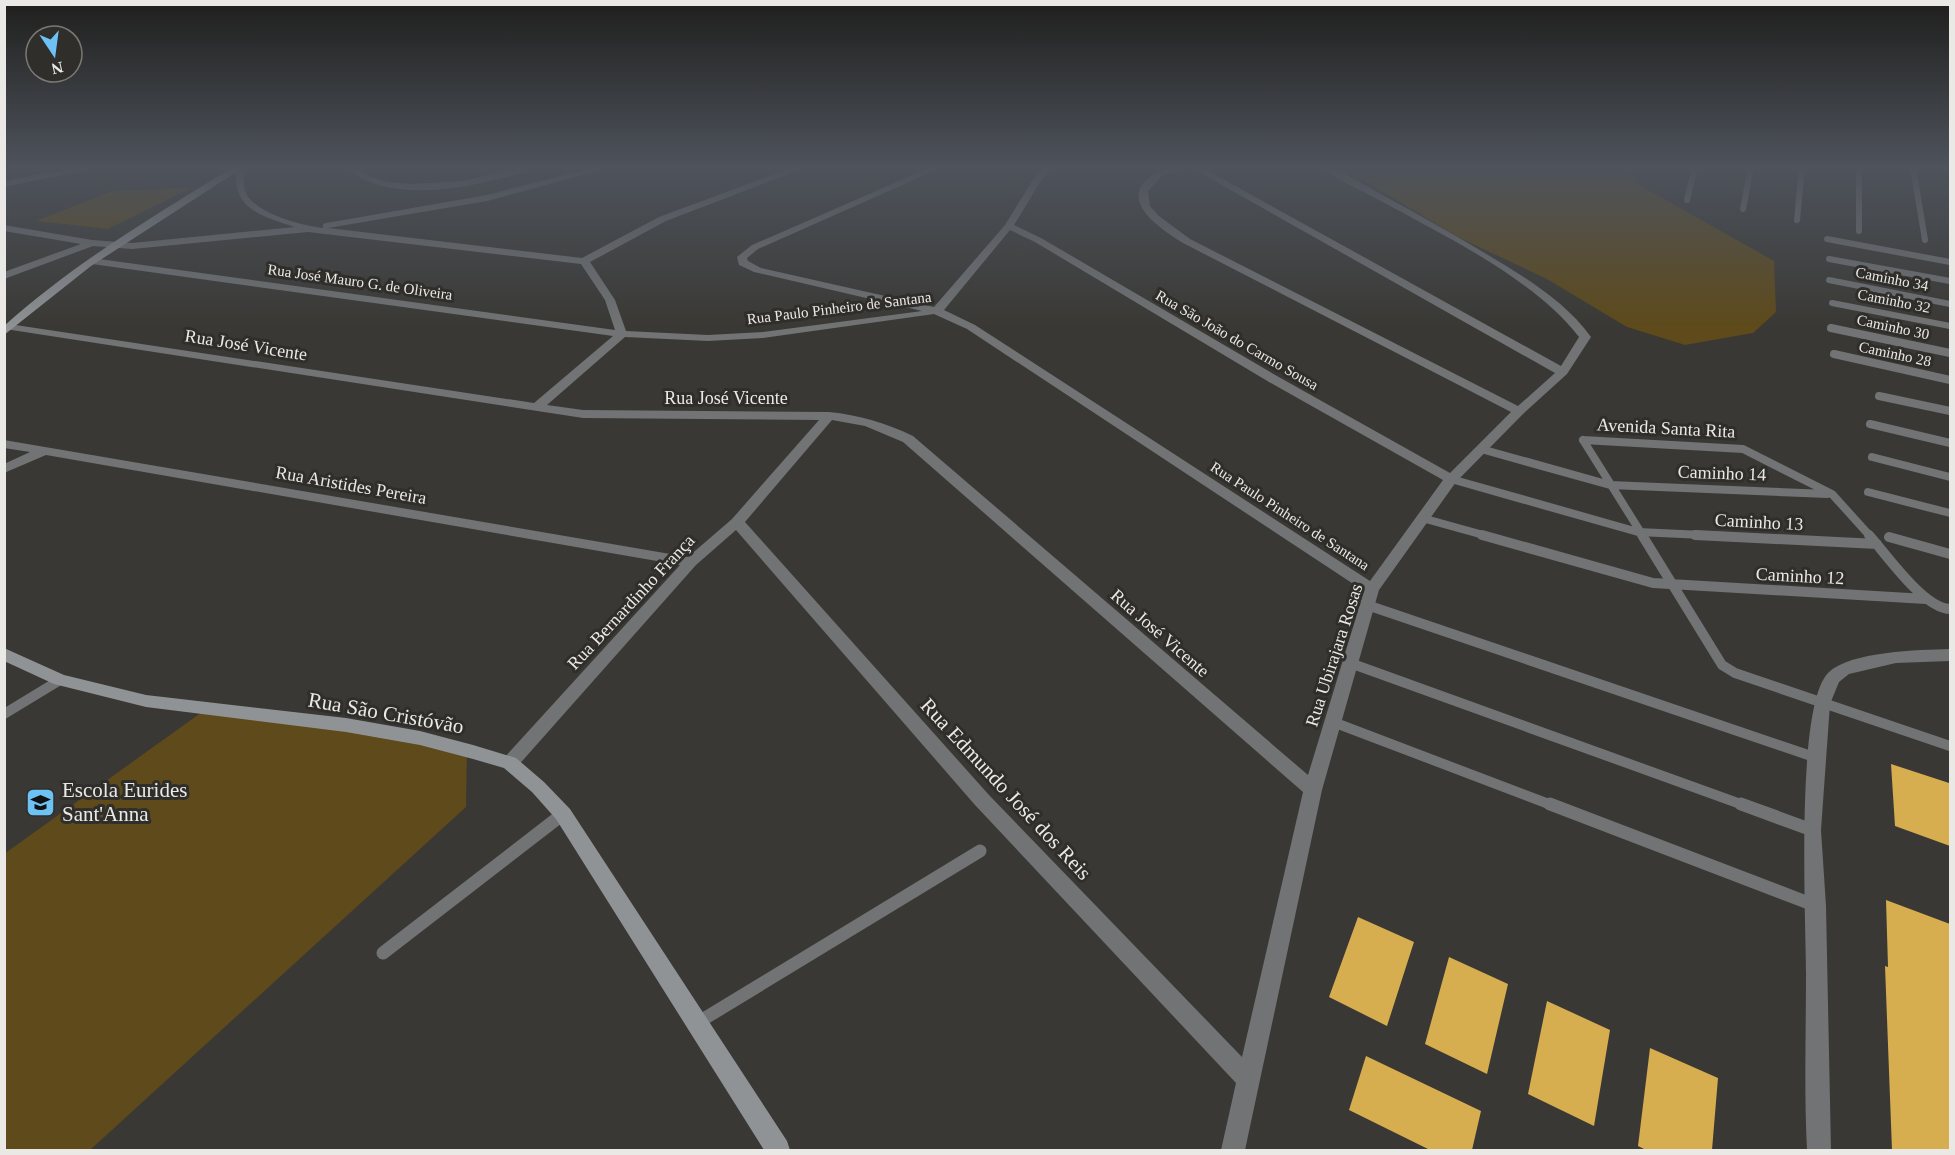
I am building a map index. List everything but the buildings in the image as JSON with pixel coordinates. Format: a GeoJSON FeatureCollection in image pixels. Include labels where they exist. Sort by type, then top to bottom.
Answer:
{"type":"FeatureCollection","features":[{"type":"Feature","properties":{"kind":"main road"},"geometry":{"type":"LineString","coordinates":[[7,329],[46,294],[154,221]]}},
{"type":"Feature","properties":{"kind":"main road","name":"Rua São Cristóvão"},"geometry":{"type":"LineString","coordinates":[[4,654],[60,680],[146,701],[346,725],[420,738],[510,763],[538,787],[563,814],[695,1024],[778,1150]]}},
{"type":"Feature","properties":{"kind":"street"},"geometry":{"type":"LineString","coordinates":[[286,221],[308,229],[584,261],[622,238],[662,221]]}},
{"type":"Feature","properties":{"kind":"street"},"geometry":{"type":"LineString","coordinates":[[5,228],[115,245],[176,243],[308,229],[355,221]]}},
{"type":"Feature","properties":{"kind":"street"},"geometry":{"type":"LineString","coordinates":[[813,221],[764,242],[742,257],[743,263],[758,270],[938,311],[1012,221]]}},
{"type":"Feature","properties":{"kind":"street"},"geometry":{"type":"LineString","coordinates":[[1159,221],[1219,258],[1519,411]]}},
{"type":"Feature","properties":{"kind":"street"},"geometry":{"type":"LineString","coordinates":[[1291,221],[1563,372]]}},
{"type":"Feature","properties":{"kind":"street","name":"Rua Ubirajara Rosas"},"geometry":{"type":"LineString","coordinates":[[1233,1150],[1313,790],[1370,597],[1422,518],[1451,479],[1519,411],[1563,372],[1585,338],[1572,316],[1474,252],[1419,221]]}},
{"type":"Feature","properties":{"kind":"street","name":"Rua São João do Carmo Sousa"},"geometry":{"type":"LineString","coordinates":[[1009,226],[1038,240],[1273,379],[1451,479]]}},
{"type":"Feature","properties":{"kind":"street"},"geometry":{"type":"LineString","coordinates":[[4,276],[92,243]]}},
{"type":"Feature","properties":{"kind":"street","name":"Rua José Mauro G. de Oliveira"},"geometry":{"type":"LineString","coordinates":[[93,261],[622,334]]}},
{"type":"Feature","properties":{"kind":"street"},"geometry":{"type":"LineString","coordinates":[[537,406],[622,334],[610,300],[584,261]]}},
{"type":"Feature","properties":{"kind":"street","name":"Rua Paulo Pinheiro de Santana"},"geometry":{"type":"LineString","coordinates":[[622,334],[708,338],[763,335],[938,311],[971,327],[1370,597]]}},
{"type":"Feature","properties":{"kind":"street","name":"Rua José Vicente"},"geometry":{"type":"LineString","coordinates":[[7,329],[607,417],[829,416],[868,421],[887,427],[908,439],[1313,790]]}},
{"type":"Feature","properties":{"kind":"street","name":"Rua Bernardinho França"},"geometry":{"type":"LineString","coordinates":[[510,763],[691,562],[737,522],[829,416]]}},
{"type":"Feature","properties":{"kind":"street","name":"Rua Aristides Pereira"},"geometry":{"type":"LineString","coordinates":[[4,444],[691,562]]}},
{"type":"Feature","properties":{"kind":"street"},"geometry":{"type":"LineString","coordinates":[[4,470],[44,451]]}},
{"type":"Feature","properties":{"kind":"street","name":"Rua Edmundo José dos Reis"},"geometry":{"type":"LineString","coordinates":[[737,522],[982,800],[1249,1080]]}},
{"type":"Feature","properties":{"kind":"street"},"geometry":{"type":"LineString","coordinates":[[1819,1150],[1816,906],[1812,830],[1822,704],[1832,679],[1844,669],[1896,657],[1950,656]]}},
{"type":"Feature","properties":{"kind":"lane"},"geometry":{"type":"LineString","coordinates":[[1859,221],[1859,231]]}},
{"type":"Feature","properties":{"kind":"lane"},"geometry":{"type":"LineString","coordinates":[[1922,221],[1925,240]]}},
{"type":"Feature","properties":{"kind":"lane"},"geometry":{"type":"LineString","coordinates":[[1827,240],[1950,262]]}},
{"type":"Feature","properties":{"kind":"lane"},"geometry":{"type":"LineString","coordinates":[[1829,259],[1950,281]]}},
{"type":"Feature","properties":{"kind":"lane","name":"Caminho 34"},"geometry":{"type":"LineString","coordinates":[[1829,280],[1950,304]]}},
{"type":"Feature","properties":{"kind":"lane","name":"Caminho 32"},"geometry":{"type":"LineString","coordinates":[[1832,303],[1950,326]]}},
{"type":"Feature","properties":{"kind":"lane","name":"Caminho 30"},"geometry":{"type":"LineString","coordinates":[[1831,328],[1950,352]]}},
{"type":"Feature","properties":{"kind":"lane","name":"Caminho 28"},"geometry":{"type":"LineString","coordinates":[[1834,354],[1950,380]]}},
{"type":"Feature","properties":{"kind":"lane"},"geometry":{"type":"LineString","coordinates":[[1880,396],[1950,411]]}},
{"type":"Feature","properties":{"kind":"lane"},"geometry":{"type":"LineString","coordinates":[[1870,424],[1950,443]]}},
{"type":"Feature","properties":{"kind":"lane","name":"Avenida Santa Rita"},"geometry":{"type":"LineString","coordinates":[[1950,609],[1942,609],[1926,599],[1832,494],[1743,449],[1583,440],[1722,665],[1735,673],[1822,704],[1950,746]]}},
{"type":"Feature","properties":{"kind":"lane","name":"Caminho 14"},"geometry":{"type":"LineString","coordinates":[[1481,449],[1610,485],[1832,494]]}},
{"type":"Feature","properties":{"kind":"lane"},"geometry":{"type":"LineString","coordinates":[[1872,457],[1950,477]]}},
{"type":"Feature","properties":{"kind":"lane","name":"Caminho 13"},"geometry":{"type":"LineString","coordinates":[[1451,479],[1638,532],[1877,544]]}},
{"type":"Feature","properties":{"kind":"lane"},"geometry":{"type":"LineString","coordinates":[[1868,492],[1950,513]]}},
{"type":"Feature","properties":{"kind":"lane","name":"Caminho 12"},"geometry":{"type":"LineString","coordinates":[[1422,518],[1653,583],[1926,599]]}},
{"type":"Feature","properties":{"kind":"lane"},"geometry":{"type":"LineString","coordinates":[[1888,537],[1950,554]]}},
{"type":"Feature","properties":{"kind":"lane"},"geometry":{"type":"LineString","coordinates":[[1370,597],[1817,758]]}},
{"type":"Feature","properties":{"kind":"lane"},"geometry":{"type":"LineString","coordinates":[[1350,663],[1812,830]]}},
{"type":"Feature","properties":{"kind":"lane"},"geometry":{"type":"LineString","coordinates":[[4,714],[60,680]]}},
{"type":"Feature","properties":{"kind":"lane"},"geometry":{"type":"LineString","coordinates":[[1333,722],[1816,906]]}},
{"type":"Feature","properties":{"kind":"lane"},"geometry":{"type":"LineString","coordinates":[[383,953],[563,814]]}},
{"type":"Feature","properties":{"kind":"lane"},"geometry":{"type":"LineString","coordinates":[[695,1024],[980,851]]}},
{"type":"Feature","properties":{"kind":"shaded area"},"geometry":{"type":"Polygon","coordinates":[[[36,221],[124,221],[108,229],[36,221]]]}},
{"type":"Feature","properties":{"kind":"shaded area"},"geometry":{"type":"Polygon","coordinates":[[[1431,221],[1703,221],[1774,261],[1776,312],[1753,333],[1685,345],[1627,327],[1547,279],[1458,237],[1431,221]]]}},
{"type":"Feature","properties":{"kind":"shaded area"},"geometry":{"type":"Polygon","coordinates":[[[209,707],[467,747],[466,807],[90,1150],[5,1150],[4,854],[209,707]]]}},
{"type":"Feature","properties":{"kind":"place","name":"Escola Eurides Sant'Anna"},"geometry":{"type":"Point","coordinates":[41,802]}}]}
